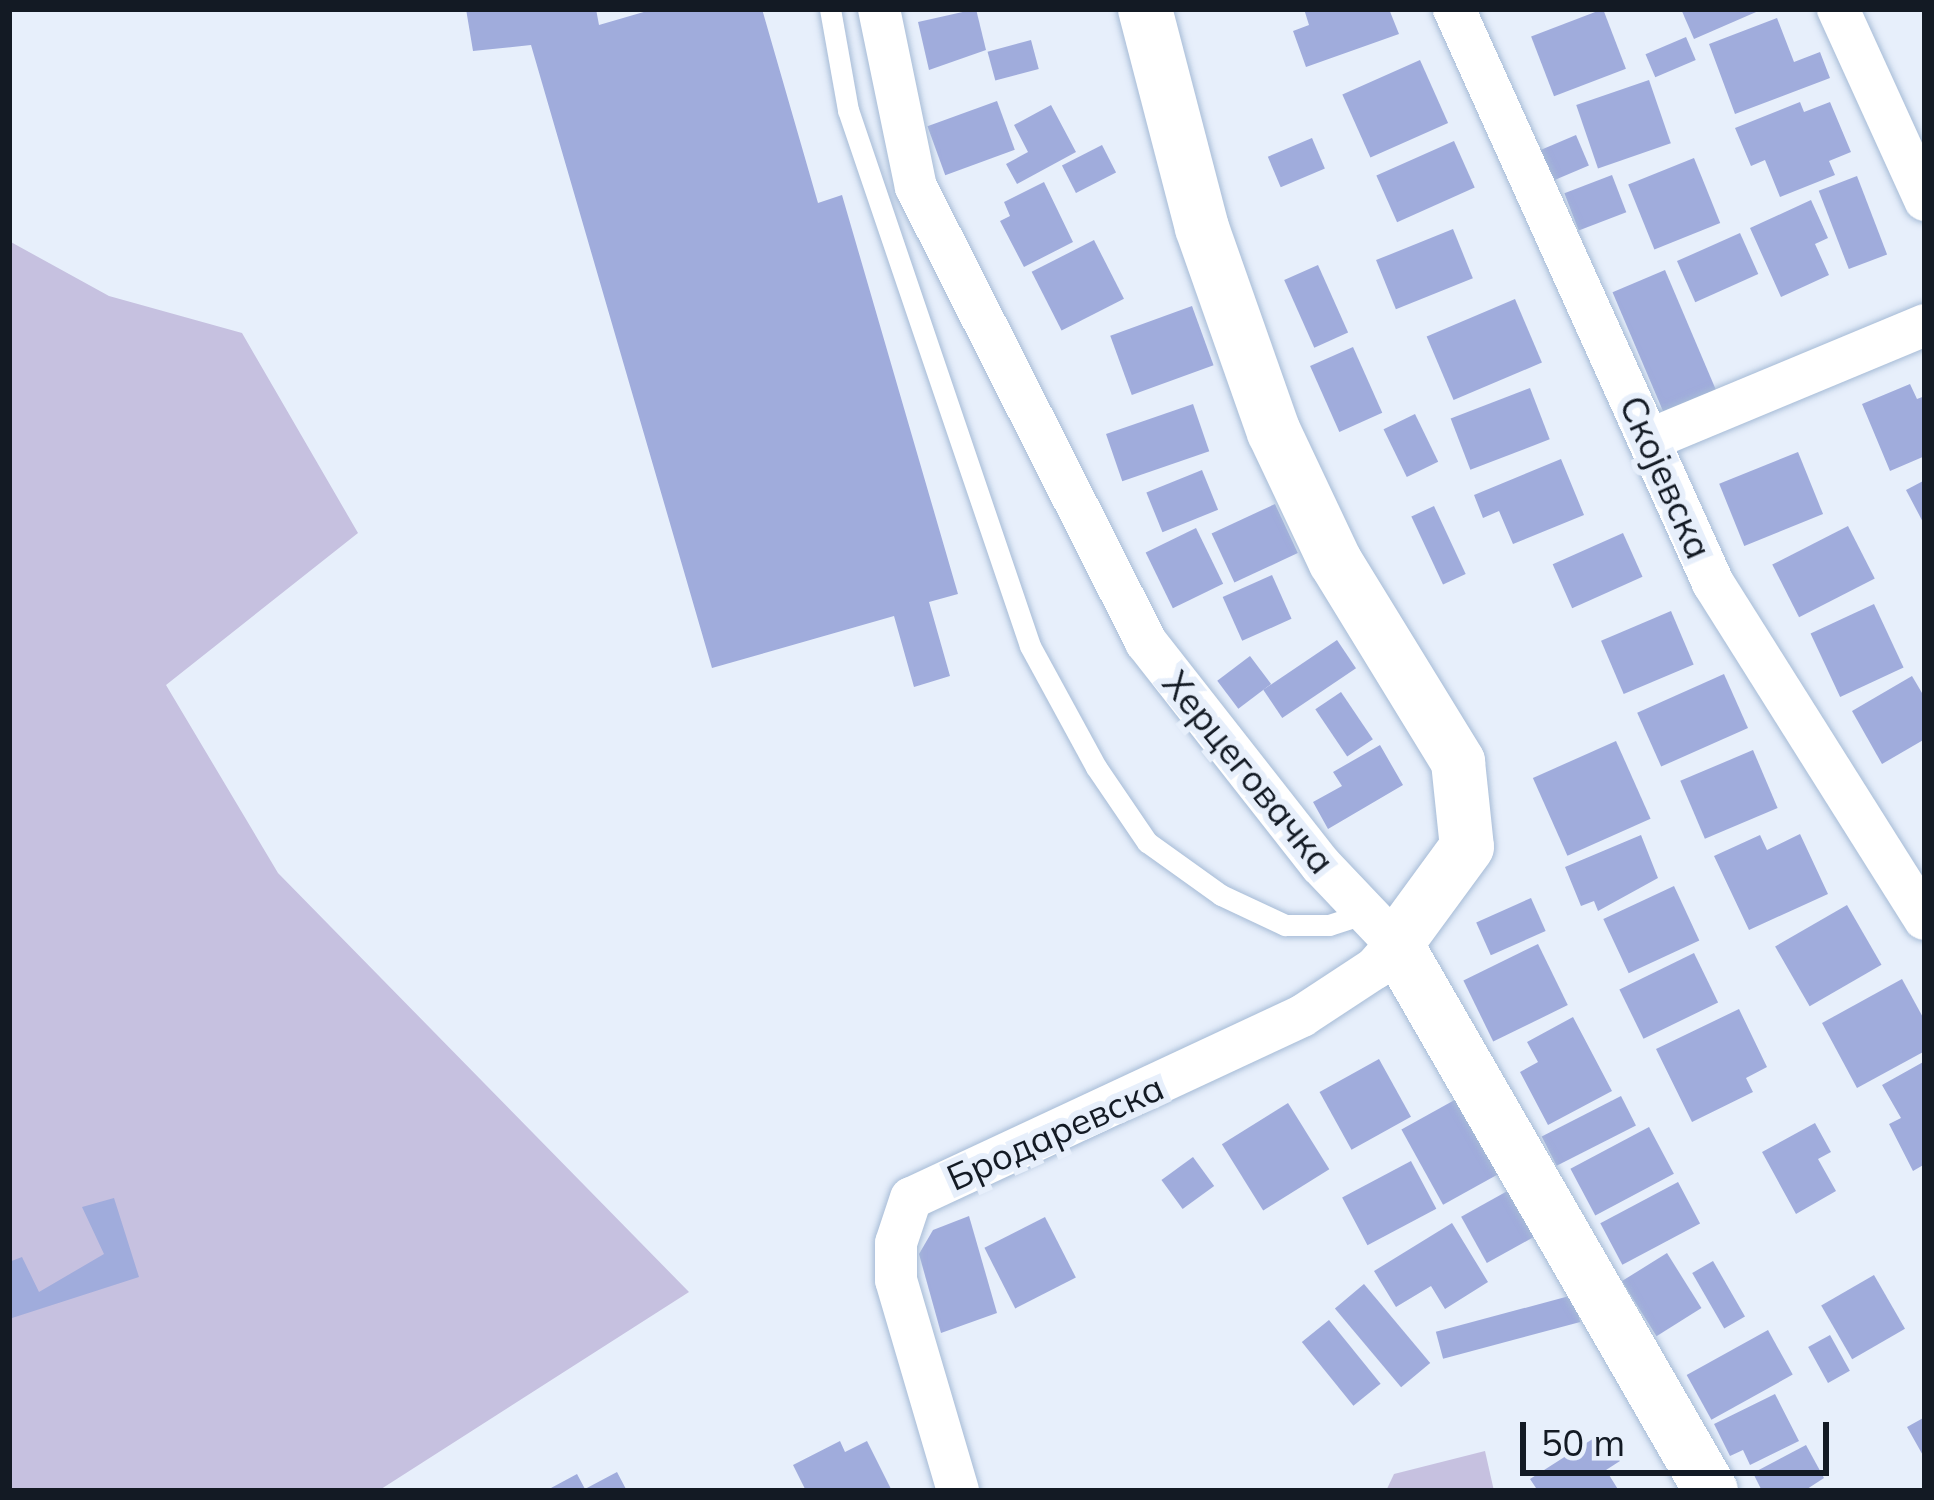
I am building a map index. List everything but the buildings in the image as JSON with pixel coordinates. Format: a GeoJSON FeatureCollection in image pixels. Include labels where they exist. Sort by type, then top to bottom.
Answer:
{"type":"FeatureCollection","features":[{"type":"Feature","properties":{"kind":"street","name":"Херцеговачка"},"geometry":{"type":"LineString","coordinates":[[879,9],[916,187],[1146,642],[1381,928],[1711,1491]]}},
{"type":"Feature","properties":{"kind":"street"},"geometry":{"type":"LineString","coordinates":[[1144,9],[1202,228],[1274,432],[1335,561],[1458,762],[1467,847],[1381,928]]}},
{"type":"Feature","properties":{"kind":"street","name":"Скојевска"},"geometry":{"type":"LineString","coordinates":[[1454,9],[1747,644],[1925,919]]}},
{"type":"Feature","properties":{"kind":"street"},"geometry":{"type":"LineString","coordinates":[[1838,9],[1925,200]]}},
{"type":"Feature","properties":{"kind":"street"},"geometry":{"type":"LineString","coordinates":[[1651,439],[1925,325]]}},
{"type":"Feature","properties":{"kind":"street","name":"Бродаревска"},"geometry":{"type":"LineString","coordinates":[[958,1491],[896,1280],[896,1243],[911,1198],[1302,1016],[1376,968],[1381,928]]}},
{"type":"Feature","properties":{"kind":"lane"},"geometry":{"type":"LineString","coordinates":[[830,9],[848,110],[1030,646],[1096,767],[1147,842],[1221,895],[1285,925],[1381,928]]}},
{"type":"Feature","properties":{"kind":"shaded area"},"geometry":{"type":"Polygon","coordinates":[[[9,241],[109,296],[242,333],[358,533],[166,685],[278,873],[689,1292],[378,1491],[9,1491],[9,241]]]}},
{"type":"Feature","properties":{"kind":"shaded area"},"geometry":{"type":"Polygon","coordinates":[[[1485,1451],[1494,1491],[1386,1491],[1394,1474],[1485,1451]]]}}]}
